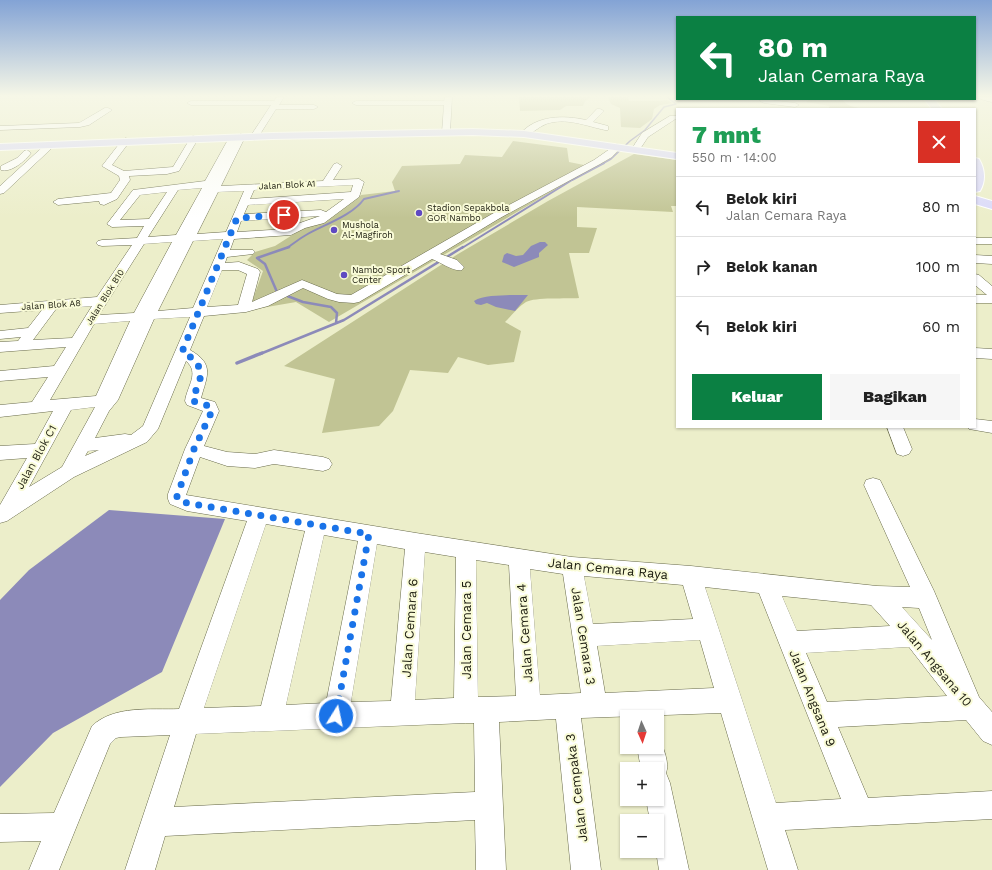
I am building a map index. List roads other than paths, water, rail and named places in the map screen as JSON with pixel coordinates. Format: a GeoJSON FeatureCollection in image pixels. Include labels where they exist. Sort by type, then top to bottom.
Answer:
{"type":"FeatureCollection","features":[{"type":"Feature","properties":{"kind":"main road"},"geometry":{"type":"LineString","coordinates":[[0,147],[244,138]]}},
{"type":"Feature","properties":{"kind":"main road"},"geometry":{"type":"LineString","coordinates":[[550,138],[676,156]]}},
{"type":"Feature","properties":{"kind":"main road"},"geometry":{"type":"LineString","coordinates":[[976,184],[978,177],[977,166],[991,169]]}},
{"type":"Feature","properties":{"kind":"main road"},"geometry":{"type":"LineString","coordinates":[[976,200],[992,205]]}},
{"type":"Feature","properties":{"kind":"main road"},"geometry":{"type":"LineString","coordinates":[[976,204],[992,208]]}},
{"type":"Feature","properties":{"kind":"street"},"geometry":{"type":"LineString","coordinates":[[68,472],[104,403],[144,316],[237,138]]}},
{"type":"Feature","properties":{"kind":"street"},"geometry":{"type":"LineString","coordinates":[[635,150],[643,138]]}},
{"type":"Feature","properties":{"kind":"street"},"geometry":{"type":"LineString","coordinates":[[126,141],[107,166],[123,174],[168,171],[176,169],[190,149],[194,139]]}},
{"type":"Feature","properties":{"kind":"street"},"geometry":{"type":"LineString","coordinates":[[0,191],[50,145]]}},
{"type":"Feature","properties":{"kind":"street"},"geometry":{"type":"LineString","coordinates":[[4,168],[20,160],[36,146]]}},
{"type":"Feature","properties":{"kind":"street"},"geometry":{"type":"LineString","coordinates":[[90,320],[241,309],[263,303],[302,284],[334,298],[344,300],[354,299],[444,260],[526,199],[597,162],[619,147]]}},
{"type":"Feature","properties":{"kind":"street"},"geometry":{"type":"LineString","coordinates":[[327,183],[337,166]]}},
{"type":"Feature","properties":{"kind":"street"},"geometry":{"type":"LineString","coordinates":[[58,202],[108,200],[118,192],[125,180],[123,174]]}},
{"type":"Feature","properties":{"kind":"street","name":"Jalan Blok A1"},"geometry":{"type":"LineString","coordinates":[[153,222],[112,224],[137,192],[175,187],[213,185],[250,187],[359,182],[355,195]]}},
{"type":"Feature","properties":{"kind":"street","name":"Jalan Blok B10"},"geometry":{"type":"LineString","coordinates":[[36,408],[101,301],[175,187]]}},
{"type":"Feature","properties":{"kind":"street"},"geometry":{"type":"LineString","coordinates":[[5,504],[68,472],[141,438],[150,429],[250,187]]}},
{"type":"Feature","properties":{"kind":"street"},"geometry":{"type":"LineString","coordinates":[[244,202],[355,195]]}},
{"type":"Feature","properties":{"kind":"street"},"geometry":{"type":"LineString","coordinates":[[102,243],[291,232],[301,226],[320,221],[355,195]]}},
{"type":"Feature","properties":{"kind":"street"},"geometry":{"type":"LineString","coordinates":[[237,218],[332,213]]}},
{"type":"Feature","properties":{"kind":"street"},"geometry":{"type":"LineString","coordinates":[[976,241],[991,241]]}},
{"type":"Feature","properties":{"kind":"street"},"geometry":{"type":"LineString","coordinates":[[222,254],[249,252]]}},
{"type":"Feature","properties":{"kind":"street"},"geometry":{"type":"LineString","coordinates":[[976,259],[992,260]]}},
{"type":"Feature","properties":{"kind":"street"},"geometry":{"type":"LineString","coordinates":[[217,267],[240,266],[254,272],[244,307]]}},
{"type":"Feature","properties":{"kind":"street"},"geometry":{"type":"LineString","coordinates":[[976,279],[992,293]]}},
{"type":"Feature","properties":{"kind":"street"},"geometry":{"type":"LineString","coordinates":[[976,299],[992,299]]}},
{"type":"Feature","properties":{"kind":"street","name":"Jalan Blok A8"},"geometry":{"type":"LineString","coordinates":[[0,309],[101,301]]}},
{"type":"Feature","properties":{"kind":"street"},"geometry":{"type":"LineString","coordinates":[[22,346],[52,305]]}},
{"type":"Feature","properties":{"kind":"street"},"geometry":{"type":"LineString","coordinates":[[0,335],[32,332]]}},
{"type":"Feature","properties":{"kind":"street"},"geometry":{"type":"LineString","coordinates":[[0,347],[76,342]]}},
{"type":"Feature","properties":{"kind":"street"},"geometry":{"type":"LineString","coordinates":[[182,352],[197,362],[200,370],[199,381],[201,404],[212,411],[194,449],[228,459],[255,462],[274,457],[323,464]]}},
{"type":"Feature","properties":{"kind":"street"},"geometry":{"type":"LineString","coordinates":[[0,376],[59,371]]}},
{"type":"Feature","properties":{"kind":"street"},"geometry":{"type":"LineString","coordinates":[[0,411],[104,403]]}},
{"type":"Feature","properties":{"kind":"street","name":"Jalan Blok C1"},"geometry":{"type":"LineString","coordinates":[[5,504],[40,450],[65,405]]}},
{"type":"Feature","properties":{"kind":"street"},"geometry":{"type":"LineString","coordinates":[[976,425],[992,427]]}},
{"type":"Feature","properties":{"kind":"street"},"geometry":{"type":"LineString","coordinates":[[896,428],[903,449]]}},
{"type":"Feature","properties":{"kind":"street"},"geometry":{"type":"LineString","coordinates":[[81,446],[141,438]]}},
{"type":"Feature","properties":{"kind":"street","name":"Jalan Cemara Raya"},"geometry":{"type":"LineString","coordinates":[[194,449],[177,494],[177,499],[187,503],[416,542],[572,566],[691,576],[877,596],[926,598]]}},
{"type":"Feature","properties":{"kind":"street"},"geometry":{"type":"LineString","coordinates":[[0,453],[40,450]]}},
{"type":"Feature","properties":{"kind":"street"},"geometry":{"type":"LineString","coordinates":[[820,715],[971,707],[926,598],[874,485]]}},
{"type":"Feature","properties":{"kind":"street"},"geometry":{"type":"LineString","coordinates":[[140,870],[187,722],[260,515]]}},
{"type":"Feature","properties":{"kind":"street"},"geometry":{"type":"LineString","coordinates":[[271,718],[316,525]]}},
{"type":"Feature","properties":{"kind":"street"},"geometry":{"type":"LineString","coordinates":[[336,716],[369,534]]}},
{"type":"Feature","properties":{"kind":"street","name":"Jalan Cemara 6"},"geometry":{"type":"LineString","coordinates":[[402,713],[416,542]]}},
{"type":"Feature","properties":{"kind":"street","name":"Jalan Cemara 5"},"geometry":{"type":"LineString","coordinates":[[466,550],[476,710],[489,805],[491,870]]}},
{"type":"Feature","properties":{"kind":"street","name":"Jalan Cemara 4"},"geometry":{"type":"LineString","coordinates":[[519,558],[529,708]]}},
{"type":"Feature","properties":{"kind":"street","name":"Jalan Cemara 3"},"geometry":{"type":"LineString","coordinates":[[572,566],[595,706]]}},
{"type":"Feature","properties":{"kind":"street"},"geometry":{"type":"LineString","coordinates":[[691,576],[783,870]]}},
{"type":"Feature","properties":{"kind":"street","name":"Jalan Angsana 9"},"geometry":{"type":"LineString","coordinates":[[766,584],[860,812]]}},
{"type":"Feature","properties":{"kind":"street","name":"Jalan Angsana 10"},"geometry":{"type":"LineString","coordinates":[[877,596],[914,636],[992,732]]}},
{"type":"Feature","properties":{"kind":"street"},"geometry":{"type":"LineString","coordinates":[[584,636],[708,629]]}},
{"type":"Feature","properties":{"kind":"street"},"geometry":{"type":"LineString","coordinates":[[790,643],[914,636]]}},
{"type":"Feature","properties":{"kind":"street"},"geometry":{"type":"LineString","coordinates":[[44,870],[101,735],[109,727],[121,724],[595,706],[643,710],[730,700]]}},
{"type":"Feature","properties":{"kind":"street","name":"Jalan Cempaka 3"},"geometry":{"type":"LineString","coordinates":[[567,707],[586,870]]}},
{"type":"Feature","properties":{"kind":"street"},"geometry":{"type":"LineString","coordinates":[[155,822],[489,805]]}},
{"type":"Feature","properties":{"kind":"street"},"geometry":{"type":"LineString","coordinates":[[766,817],[992,805]]}},
{"type":"Feature","properties":{"kind":"street"},"geometry":{"type":"LineString","coordinates":[[661,806],[674,870]]}},
{"type":"Feature","properties":{"kind":"street"},"geometry":{"type":"LineString","coordinates":[[0,828],[62,827]]}},
{"type":"Feature","properties":{"kind":"water"},"geometry":{"type":"Polygon","coordinates":[[[540,242],[545,242],[548,245],[539,253],[539,257],[514,267],[502,262],[504,255],[507,253],[516,256],[523,255],[531,246],[540,242]]]}},
{"type":"Feature","properties":{"kind":"water"},"geometry":{"type":"Polygon","coordinates":[[[528,295],[515,311],[496,307],[487,303],[481,305],[476,304],[474,301],[487,297],[528,295]]]}},
{"type":"Feature","properties":{"kind":"water"},"geometry":{"type":"Polygon","coordinates":[[[109,510],[225,519],[162,672],[53,733],[0,787],[0,600],[29,570],[109,510]]]}},
{"type":"Feature","properties":{"kind":"waterway"},"geometry":{"type":"LineString","coordinates":[[602,164],[611,159],[635,138]]}},
{"type":"Feature","properties":{"kind":"waterway"},"geometry":{"type":"LineString","coordinates":[[462,248],[572,180],[604,163]]}},
{"type":"Feature","properties":{"kind":"waterway"},"geometry":{"type":"LineString","coordinates":[[288,247],[306,235],[345,215],[359,205],[364,199],[399,191]]}},
{"type":"Feature","properties":{"kind":"waterway"},"geometry":{"type":"LineString","coordinates":[[288,247],[257,258],[265,264],[277,292],[303,302],[331,307],[337,313],[336,323]]}},
{"type":"Feature","properties":{"kind":"waterway"},"geometry":{"type":"LineString","coordinates":[[260,354],[344,320],[463,247]]}},
{"type":"Feature","properties":{"kind":"waterway"},"geometry":{"type":"LineString","coordinates":[[237,363],[262,353]]}},
{"type":"Feature","properties":{"kind":"place","name":"Stadion Sepakbola GOR Nambo"},"geometry":{"type":"Point","coordinates":[419,213]}},
{"type":"Feature","properties":{"kind":"place","name":"Mushola Al-Magfiroh"},"geometry":{"type":"Point","coordinates":[334,230]}},
{"type":"Feature","properties":{"kind":"place","name":"Nambo Sport Center"},"geometry":{"type":"Point","coordinates":[344,275]}}]}
